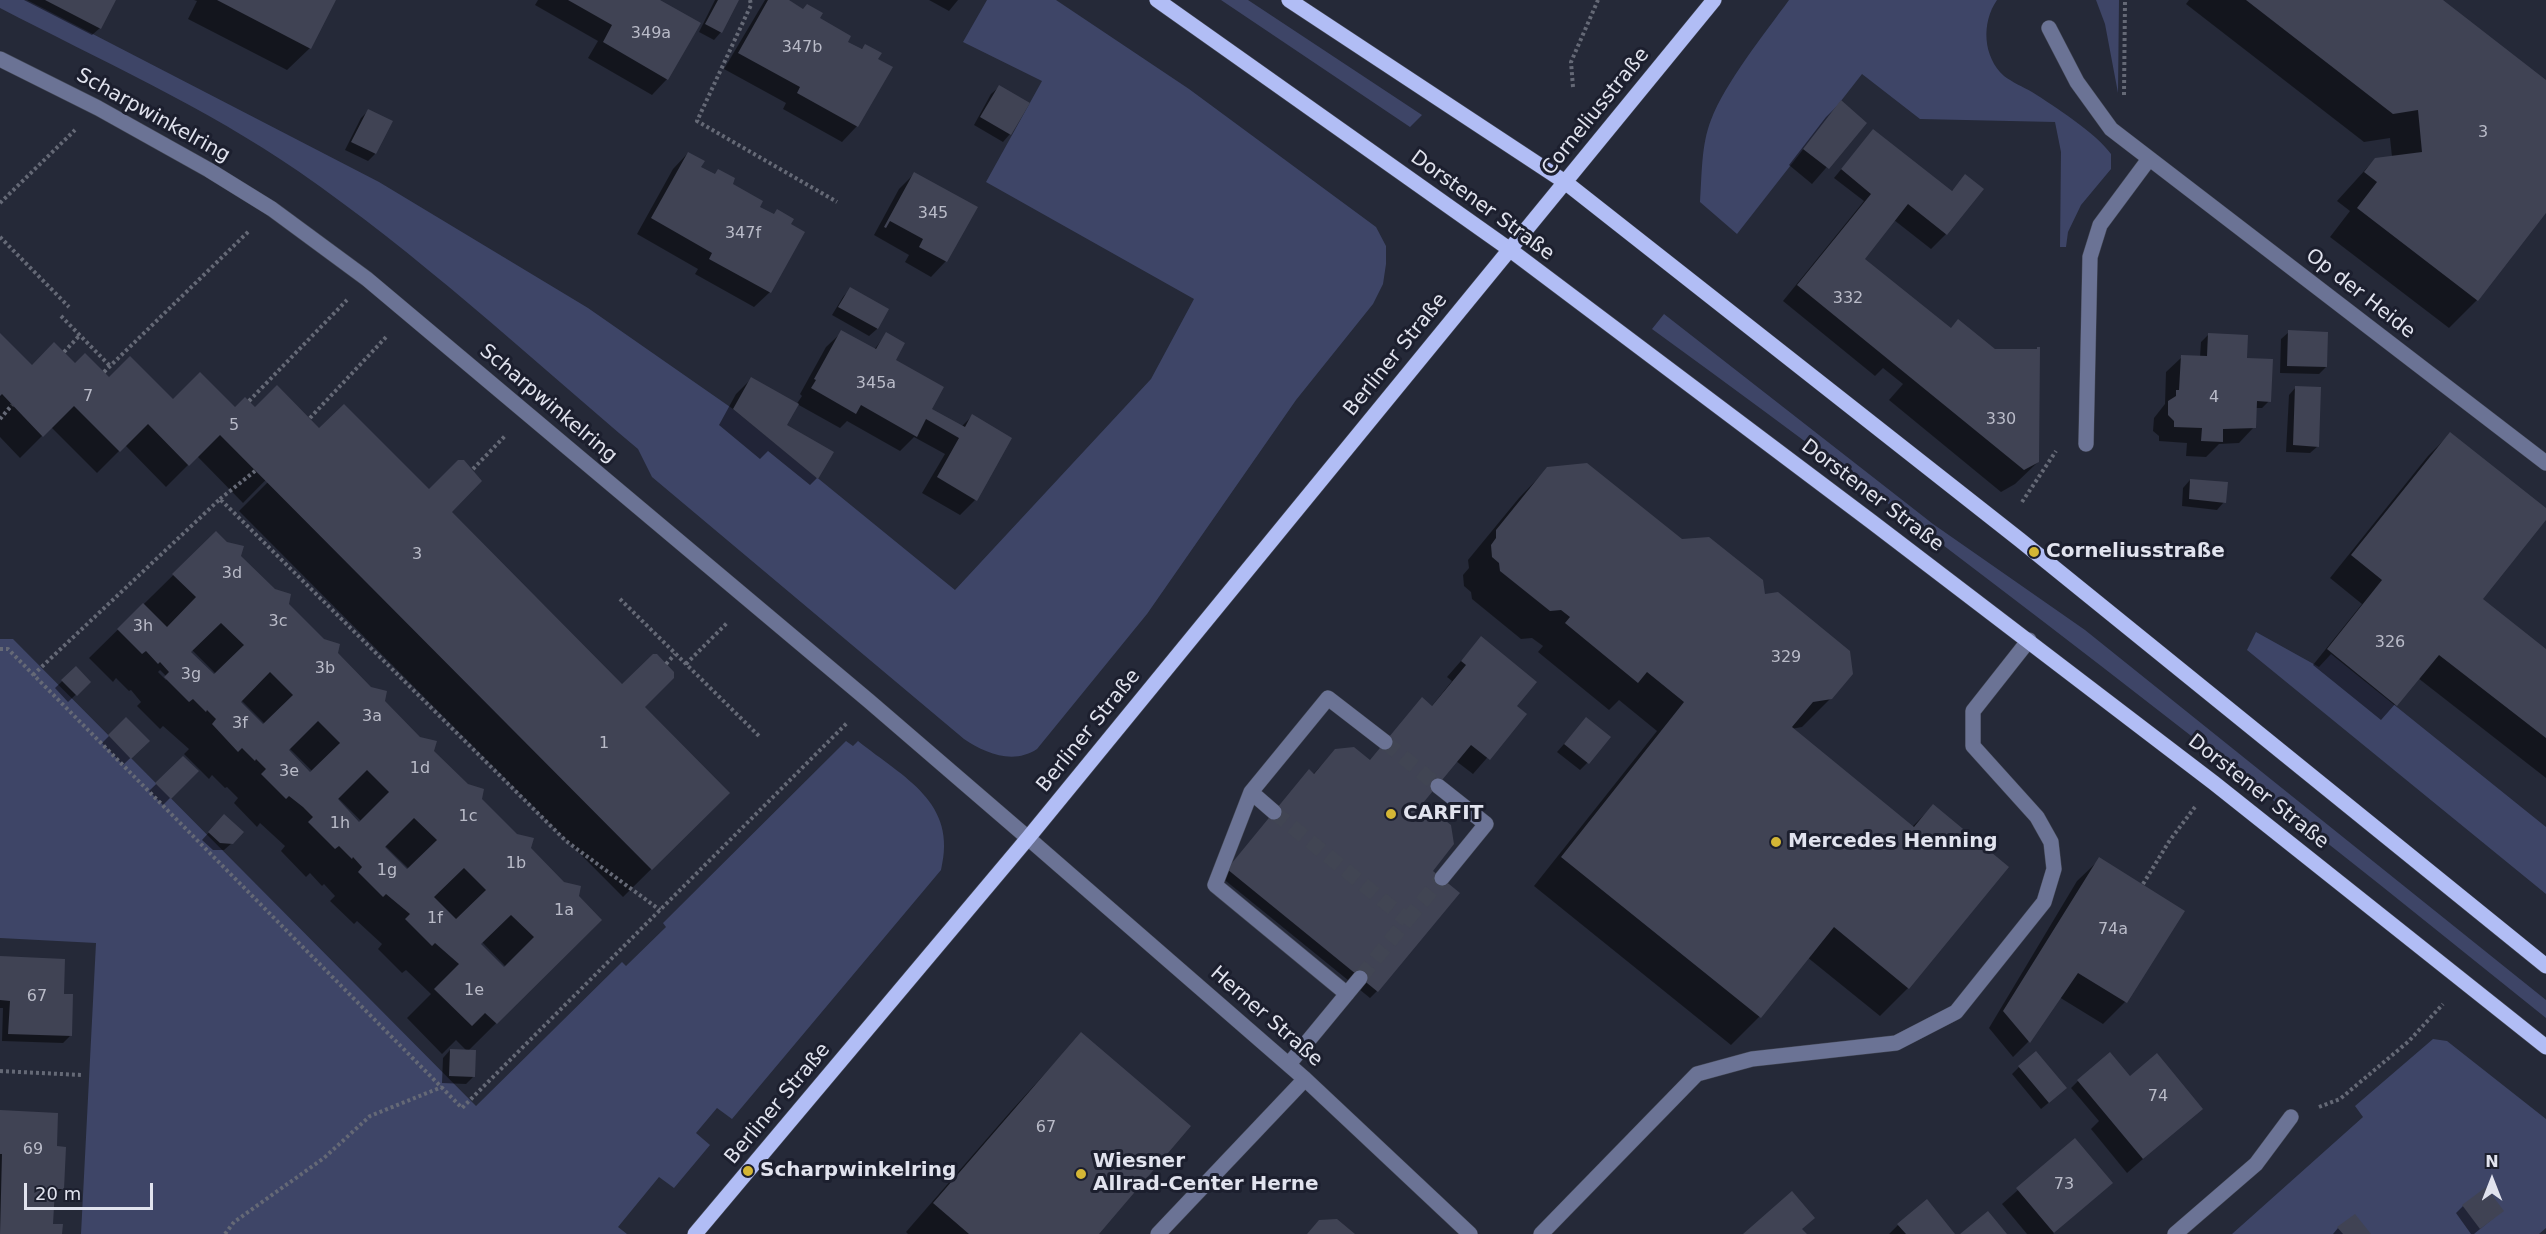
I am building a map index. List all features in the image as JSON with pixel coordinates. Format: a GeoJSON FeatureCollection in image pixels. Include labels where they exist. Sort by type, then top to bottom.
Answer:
{"type":"FeatureCollection","features":[{"type":"Feature","properties":{"kind":"main road","name":"Dorstener Straße"},"geometry":{"type":"LineString","coordinates":[[1157,0],[1509,249],[2029,640],[2214,783],[2546,1047]]}},
{"type":"Feature","properties":{"kind":"main road"},"geometry":{"type":"LineString","coordinates":[[1289,0],[1565,182],[2005,528],[2546,966]]}},
{"type":"Feature","properties":{"kind":"main road","name":"Corneliusstraße"},"geometry":{"type":"LineString","coordinates":[[1509,249],[1714,0]]}},
{"type":"Feature","properties":{"kind":"main road","name":"Berliner Straße"},"geometry":{"type":"LineString","coordinates":[[695,1234],[1028,838],[1509,249]]}},
{"type":"Feature","properties":{"kind":"street","name":"Op der Heide"},"geometry":{"type":"LineString","coordinates":[[2049,28],[2077,82],[2112,129],[2546,463]]}},
{"type":"Feature","properties":{"kind":"street","name":"Scharpwinkelring"},"geometry":{"type":"LineString","coordinates":[[0,59],[98,108],[209,170],[272,209],[367,279],[869,701],[1028,838]]}},
{"type":"Feature","properties":{"kind":"street"},"geometry":{"type":"LineString","coordinates":[[2086,444],[2090,257],[2100,225],[2149,159]]}},
{"type":"Feature","properties":{"kind":"street"},"geometry":{"type":"LineString","coordinates":[[1541,1234],[1697,1074],[1752,1059],[1896,1043],[1956,1012],[2044,902],[2054,869],[2051,842],[2037,816],[1972,746],[1973,711],[2029,640]]}},
{"type":"Feature","properties":{"kind":"street"},"geometry":{"type":"LineString","coordinates":[[1347,994],[1215,885],[1251,792],[1328,698],[1385,742]]}},
{"type":"Feature","properties":{"kind":"street"},"geometry":{"type":"LineString","coordinates":[[1438,786],[1486,824],[1442,878]]}},
{"type":"Feature","properties":{"kind":"street"},"geometry":{"type":"LineString","coordinates":[[1251,792],[1274,812]]}},
{"type":"Feature","properties":{"kind":"street","name":"Herner Straße"},"geometry":{"type":"LineString","coordinates":[[1028,838],[1289,1064],[1470,1234]]}},
{"type":"Feature","properties":{"kind":"street"},"geometry":{"type":"LineString","coordinates":[[1289,1064],[1360,978]]}},
{"type":"Feature","properties":{"kind":"street"},"geometry":{"type":"LineString","coordinates":[[1158,1234],[1305,1079]]}},
{"type":"Feature","properties":{"kind":"street"},"geometry":{"type":"LineString","coordinates":[[2175,1234],[2256,1164],[2291,1117]]}},
{"type":"Feature","properties":{"kind":"path"},"geometry":{"type":"LineString","coordinates":[[750,0],[751,4],[697,121],[837,202]]}},
{"type":"Feature","properties":{"kind":"path"},"geometry":{"type":"LineString","coordinates":[[1574,87],[1571,62],[1598,0]]}},
{"type":"Feature","properties":{"kind":"path"},"geometry":{"type":"LineString","coordinates":[[2112,129],[2124,98],[2125,0]]}},
{"type":"Feature","properties":{"kind":"path"},"geometry":{"type":"LineString","coordinates":[[0,203],[98,108]]}},
{"type":"Feature","properties":{"kind":"path"},"geometry":{"type":"LineString","coordinates":[[104,372],[272,209]]}},
{"type":"Feature","properties":{"kind":"path"},"geometry":{"type":"LineString","coordinates":[[0,237],[69,307]]}},
{"type":"Feature","properties":{"kind":"path"},"geometry":{"type":"LineString","coordinates":[[249,401],[367,279]]}},
{"type":"Feature","properties":{"kind":"path"},"geometry":{"type":"LineString","coordinates":[[309,418],[408,314]]}},
{"type":"Feature","properties":{"kind":"path"},"geometry":{"type":"LineString","coordinates":[[61,316],[111,367]]}},
{"type":"Feature","properties":{"kind":"path"},"geometry":{"type":"LineString","coordinates":[[64,352],[80,335]]}},
{"type":"Feature","properties":{"kind":"path"},"geometry":{"type":"LineString","coordinates":[[0,419],[12,405]]}},
{"type":"Feature","properties":{"kind":"path"},"geometry":{"type":"LineString","coordinates":[[472,469],[527,414]]}},
{"type":"Feature","properties":{"kind":"path"},"geometry":{"type":"LineString","coordinates":[[2005,528],[2057,449],[2086,444]]}},
{"type":"Feature","properties":{"kind":"path"},"geometry":{"type":"LineString","coordinates":[[33,675],[220,499],[255,471]]}},
{"type":"Feature","properties":{"kind":"path"},"geometry":{"type":"LineString","coordinates":[[220,499],[566,841],[660,910]]}},
{"type":"Feature","properties":{"kind":"path"},"geometry":{"type":"LineString","coordinates":[[620,599],[761,738]]}},
{"type":"Feature","properties":{"kind":"path"},"geometry":{"type":"LineString","coordinates":[[686,664],[750,601]]}},
{"type":"Feature","properties":{"kind":"path"},"geometry":{"type":"LineString","coordinates":[[0,649],[8,649],[462,1108],[869,701]]}},
{"type":"Feature","properties":{"kind":"path"},"geometry":{"type":"LineString","coordinates":[[666,664],[675,654]]}},
{"type":"Feature","properties":{"kind":"path"},"geometry":{"type":"LineString","coordinates":[[2143,884],[2170,840],[2214,783]]}},
{"type":"Feature","properties":{"kind":"path"},"geometry":{"type":"LineString","coordinates":[[2291,1117],[2340,1099],[2409,1041],[2464,981]]}},
{"type":"Feature","properties":{"kind":"path"},"geometry":{"type":"LineString","coordinates":[[0,1071],[81,1075]]}},
{"type":"Feature","properties":{"kind":"path"},"geometry":{"type":"LineString","coordinates":[[225,1234],[234,1222],[324,1158],[370,1116],[442,1087]]}},
{"type":"Feature","properties":{"kind":"shaded area"},"geometry":{"type":"Polygon","coordinates":[[[0,0],[27,0],[379,182],[588,308],[733,409],[955,590],[1151,379],[1194,299],[986,182],[1042,81],[963,42],[987,0],[1056,0],[1189,89],[1376,227],[1386,246],[1383,284],[1373,304],[1296,400],[1147,614],[1037,749],[1018,756],[999,755],[981,749],[964,739],[652,477],[638,449],[386,236],[263,148],[152,85],[0,8],[0,0]]]}},
{"type":"Feature","properties":{"kind":"shaded area"},"geometry":{"type":"Polygon","coordinates":[[[1221,0],[1248,0],[1422,115],[1410,127],[1221,0]]]}},
{"type":"Feature","properties":{"kind":"shaded area"},"geometry":{"type":"Polygon","coordinates":[[[1789,0],[1997,0],[1988,19],[1987,40],[1988,50],[1997,68],[2004,76],[2075,121],[2111,154],[2111,169],[2081,205],[2068,232],[2066,247],[2060,247],[2061,152],[2055,122],[1920,119],[1862,74],[1737,234],[1700,202],[1704,150],[1708,130],[1717,106],[1757,43],[1789,0]]]}},
{"type":"Feature","properties":{"kind":"shaded area"},"geometry":{"type":"Polygon","coordinates":[[[2096,0],[2119,0],[2118,93],[2105,24],[2096,0]]]}},
{"type":"Feature","properties":{"kind":"shaded area"},"geometry":{"type":"Polygon","coordinates":[[[1664,314],[1933,524],[2085,630],[2546,1000],[2546,1018],[2325,841],[2103,668],[1766,412],[1652,329],[1664,314]]]}},
{"type":"Feature","properties":{"kind":"shaded area"},"geometry":{"type":"Polygon","coordinates":[[[2256,632],[2319,667],[2331,654],[2546,827],[2546,894],[2247,650],[2256,632]]]}},
{"type":"Feature","properties":{"kind":"shaded area"},"geometry":{"type":"Polygon","coordinates":[[[0,639],[13,639],[476,1106],[622,962],[626,966],[666,927],[663,923],[846,741],[853,746],[858,741],[909,780],[923,794],[934,809],[942,826],[944,846],[941,870],[732,1119],[717,1108],[696,1133],[710,1145],[674,1188],[659,1177],[618,1227],[627,1234],[81,1234],[96,943],[0,938],[0,639]]]}},
{"type":"Feature","properties":{"kind":"shaded area"},"geometry":{"type":"Polygon","coordinates":[[[2433,1039],[2447,1041],[2546,1119],[2546,1228],[2539,1234],[2232,1234],[2363,1117],[2355,1106],[2433,1039]]]}},
{"type":"Feature","properties":{"kind":"building"},"geometry":{"type":"Polygon","coordinates":[[[45,0],[116,0],[101,29],[45,0]]]}},
{"type":"Feature","properties":{"kind":"building"},"geometry":{"type":"Polygon","coordinates":[[[217,0],[336,0],[311,49],[217,0]]]}},
{"type":"Feature","properties":{"kind":"building"},"geometry":{"type":"Polygon","coordinates":[[[568,0],[660,0],[701,23],[668,80],[603,42],[612,25],[568,0]]]}},
{"type":"Feature","properties":{"kind":"building"},"geometry":{"type":"Polygon","coordinates":[[[718,0],[739,0],[722,33],[705,24],[718,0]]]}},
{"type":"Feature","properties":{"kind":"building"},"geometry":{"type":"Polygon","coordinates":[[[768,0],[789,0],[803,9],[807,4],[823,13],[820,18],[851,36],[848,42],[862,49],[865,44],[882,53],[878,59],[893,67],[858,127],[797,93],[800,87],[738,53],[768,0]]]}},
{"type":"Feature","properties":{"kind":"building"},"geometry":{"type":"Polygon","coordinates":[[[2246,0],[2443,0],[2546,80],[2546,213],[2478,301],[2357,208],[2377,182],[2364,172],[2375,158],[2422,152],[2418,110],[2393,114],[2246,0]]]}},
{"type":"Feature","properties":{"kind":"building"},"geometry":{"type":"Polygon","coordinates":[[[999,85],[1030,103],[1011,135],[980,117],[999,85]]]}},
{"type":"Feature","properties":{"kind":"building"},"geometry":{"type":"Polygon","coordinates":[[[1841,100],[1867,123],[1829,169],[1803,149],[1841,100]]]}},
{"type":"Feature","properties":{"kind":"building"},"geometry":{"type":"Polygon","coordinates":[[[368,109],[393,121],[376,154],[351,142],[368,109]]]}},
{"type":"Feature","properties":{"kind":"building"},"geometry":{"type":"Polygon","coordinates":[[[1873,129],[1952,191],[1965,174],[1984,189],[1947,235],[1908,204],[1865,259],[1951,328],[1958,319],[1995,349],[2037,349],[2040,347],[2039,462],[2024,470],[1797,285],[1871,194],[1841,169],[1873,129]]]}},
{"type":"Feature","properties":{"kind":"building"},"geometry":{"type":"Polygon","coordinates":[[[688,152],[705,161],[701,167],[715,174],[718,169],[735,178],[733,184],[763,201],[760,207],[774,214],[777,209],[794,219],[791,224],[805,232],[771,293],[709,259],[712,253],[651,218],[688,152]]]}},
{"type":"Feature","properties":{"kind":"building"},"geometry":{"type":"Polygon","coordinates":[[[914,172],[978,207],[947,262],[919,247],[923,239],[890,221],[886,228],[884,227],[914,172]]]}},
{"type":"Feature","properties":{"kind":"building"},"geometry":{"type":"Polygon","coordinates":[[[850,287],[889,309],[878,329],[838,307],[850,287]]]}},
{"type":"Feature","properties":{"kind":"building"},"geometry":{"type":"Polygon","coordinates":[[[841,330],[876,349],[886,332],[905,343],[896,360],[944,387],[932,409],[965,427],[972,414],[1012,438],[977,501],[937,477],[959,438],[926,419],[917,437],[861,405],[856,414],[811,388],[841,330]]]}},
{"type":"Feature","properties":{"kind":"building"},"geometry":{"type":"Polygon","coordinates":[[[2288,330],[2328,332],[2327,367],[2287,366],[2288,330]]]}},
{"type":"Feature","properties":{"kind":"building"},"geometry":{"type":"Polygon","coordinates":[[[0,333],[32,365],[54,342],[75,363],[85,353],[109,377],[130,356],[173,399],[200,372],[235,407],[245,397],[255,407],[277,385],[319,428],[344,404],[429,489],[458,460],[464,460],[482,481],[452,512],[622,684],[653,654],[657,654],[674,672],[674,678],[645,707],[730,793],[652,870],[220,435],[189,466],[148,424],[120,452],[74,406],[43,437],[2,394],[0,396],[0,333]]]}},
{"type":"Feature","properties":{"kind":"building"},"geometry":{"type":"Polygon","coordinates":[[[2208,333],[2248,335],[2247,358],[2273,359],[2271,402],[2257,401],[2256,428],[2223,429],[2223,442],[2201,441],[2202,428],[2174,427],[2174,421],[2168,415],[2168,401],[2176,396],[2176,390],[2179,390],[2181,355],[2207,356],[2208,333]]]}},
{"type":"Feature","properties":{"kind":"building"},"geometry":{"type":"Polygon","coordinates":[[[751,377],[799,404],[787,425],[834,452],[818,479],[733,409],[751,377]]]}},
{"type":"Feature","properties":{"kind":"building"},"geometry":{"type":"Polygon","coordinates":[[[2295,386],[2321,387],[2319,447],[2293,445],[2295,386]]]}},
{"type":"Feature","properties":{"kind":"building"},"geometry":{"type":"Polygon","coordinates":[[[2450,432],[2546,508],[2546,520],[2483,599],[2546,649],[2546,738],[2439,655],[2397,706],[2327,649],[2382,580],[2351,555],[2450,432]]]}},
{"type":"Feature","properties":{"kind":"building","name":"Mercedes Henning"},"geometry":{"type":"Polygon","coordinates":[[[1587,463],[1682,539],[1709,537],[1763,580],[1765,594],[1778,592],[1850,651],[1853,674],[1832,699],[1813,702],[1792,727],[1914,827],[1933,804],[2009,867],[1909,989],[1834,927],[1761,1018],[1561,857],[1684,702],[1647,672],[1638,683],[1565,623],[1570,617],[1561,610],[1550,611],[1500,571],[1499,563],[1492,557],[1491,545],[1496,538],[1496,530],[1547,467],[1587,463]]]}},
{"type":"Feature","properties":{"kind":"building"},"geometry":{"type":"Polygon","coordinates":[[[2190,479],[2228,482],[2226,503],[2189,499],[2190,479]]]}},
{"type":"Feature","properties":{"kind":"building"},"geometry":{"type":"Polygon","coordinates":[[[216,531],[227,542],[244,546],[241,556],[275,589],[291,594],[289,604],[324,639],[340,644],[338,653],[371,687],[387,691],[385,701],[420,737],[437,741],[434,751],[468,784],[484,789],[482,799],[517,834],[534,838],[531,848],[564,882],[581,886],[579,896],[602,920],[497,1024],[485,1013],[472,1026],[434,989],[459,964],[435,943],[432,946],[405,919],[410,914],[386,894],[383,897],[358,872],[362,867],[353,857],[352,859],[339,846],[335,849],[308,822],[313,817],[289,796],[286,799],[261,774],[266,769],[256,759],[255,761],[242,748],[238,752],[212,724],[216,719],[193,699],[189,702],[164,677],[169,672],[160,662],[158,664],[146,651],[142,654],[117,629],[143,603],[167,627],[196,597],[172,574],[216,531]],[[221,623],[191,652],[214,674],[244,645],[221,623]],[[270,672],[241,702],[263,724],[293,695],[270,672]],[[318,721],[289,750],[310,772],[340,743],[318,721]],[[367,770],[338,799],[359,822],[389,792],[367,770]],[[414,818],[385,847],[407,869],[437,840],[414,818]],[[464,868],[434,897],[456,919],[486,890],[464,868]],[[511,915],[481,944],[504,967],[534,937],[511,915]]]}},
{"type":"Feature","properties":{"kind":"building"},"geometry":{"type":"Polygon","coordinates":[[[1481,636],[1537,682],[1517,706],[1527,714],[1490,760],[1471,745],[1423,803],[1451,825],[1454,844],[1433,871],[1460,893],[1378,992],[1227,869],[1309,769],[1314,774],[1335,749],[1354,747],[1370,760],[1422,697],[1432,706],[1466,665],[1461,661],[1481,636]]]}},
{"type":"Feature","properties":{"kind":"building"},"geometry":{"type":"Polygon","coordinates":[[[76,666],[91,682],[77,696],[61,680],[76,666]]]}},
{"type":"Feature","properties":{"kind":"building"},"geometry":{"type":"Polygon","coordinates":[[[126,717],[150,741],[131,759],[108,735],[126,717]]]}},
{"type":"Feature","properties":{"kind":"building"},"geometry":{"type":"Polygon","coordinates":[[[1586,717],[1611,737],[1589,764],[1564,744],[1586,717]]]}},
{"type":"Feature","properties":{"kind":"building"},"geometry":{"type":"Polygon","coordinates":[[[183,756],[199,771],[171,799],[155,783],[183,756]]]}},
{"type":"Feature","properties":{"kind":"building"},"geometry":{"type":"Polygon","coordinates":[[[224,814],[244,832],[233,844],[220,843],[208,832],[224,814]]]}},
{"type":"Feature","properties":{"kind":"building"},"geometry":{"type":"Polygon","coordinates":[[[2099,857],[2185,911],[2127,1003],[2078,973],[2030,1043],[2003,1011],[2099,857]]]}},
{"type":"Feature","properties":{"kind":"building"},"geometry":{"type":"Polygon","coordinates":[[[0,956],[65,959],[64,994],[73,994],[72,1036],[8,1034],[10,1001],[0,1000],[0,956]]]}},
{"type":"Feature","properties":{"kind":"building"},"geometry":{"type":"Polygon","coordinates":[[[1081,1032],[1191,1126],[1099,1234],[969,1234],[933,1203],[1081,1032]]]}},
{"type":"Feature","properties":{"kind":"building"},"geometry":{"type":"Polygon","coordinates":[[[450,1049],[476,1050],[475,1077],[449,1076],[450,1049]]]}},
{"type":"Feature","properties":{"kind":"building"},"geometry":{"type":"Polygon","coordinates":[[[2036,1051],[2067,1088],[2049,1103],[2018,1066],[2036,1051]]]}},
{"type":"Feature","properties":{"kind":"building"},"geometry":{"type":"Polygon","coordinates":[[[2110,1052],[2130,1076],[2157,1053],[2203,1109],[2143,1159],[2077,1080],[2110,1052]]]}},
{"type":"Feature","properties":{"kind":"building"},"geometry":{"type":"Polygon","coordinates":[[[0,1110],[58,1113],[57,1146],[66,1147],[64,1189],[55,1189],[53,1224],[63,1224],[62,1234],[0,1234],[2,1154],[0,1154],[0,1110]]]}},
{"type":"Feature","properties":{"kind":"building"},"geometry":{"type":"Polygon","coordinates":[[[2075,1138],[2113,1183],[2054,1233],[2016,1188],[2075,1138]]]}},
{"type":"Feature","properties":{"kind":"building"},"geometry":{"type":"Polygon","coordinates":[[[2486,1187],[2504,1211],[2480,1229],[2462,1205],[2486,1187]]]}},
{"type":"Feature","properties":{"kind":"building"},"geometry":{"type":"Polygon","coordinates":[[[1792,1191],[1815,1218],[1802,1229],[1807,1234],[1743,1234],[1792,1191]]]}},
{"type":"Feature","properties":{"kind":"building"},"geometry":{"type":"Polygon","coordinates":[[[1927,1199],[1955,1234],[1906,1234],[1897,1224],[1927,1199]]]}},
{"type":"Feature","properties":{"kind":"building"},"geometry":{"type":"Polygon","coordinates":[[[1988,1211],[2007,1234],[1960,1234],[1988,1211]]]}},
{"type":"Feature","properties":{"kind":"building"},"geometry":{"type":"Polygon","coordinates":[[[2355,1214],[2371,1234],[2343,1234],[2337,1227],[2355,1214]]]}},
{"type":"Feature","properties":{"kind":"building"},"geometry":{"type":"Polygon","coordinates":[[[1337,1219],[1355,1234],[1307,1234],[1319,1220],[1337,1219]]]}},
{"type":"Feature","properties":{"kind":"tunnel"},"geometry":{"type":"LineString","coordinates":[[1385,742],[1438,786]]}},
{"type":"Feature","properties":{"kind":"tunnel"},"geometry":{"type":"LineString","coordinates":[[1274,812],[1407,920],[1360,978]]}},
{"type":"Feature","properties":{"kind":"tunnel"},"geometry":{"type":"LineString","coordinates":[[1407,920],[1442,878]]}},
{"type":"Feature","properties":{"kind":"place","name":"Corneliusstraße"},"geometry":{"type":"Point","coordinates":[2034,552]}},
{"type":"Feature","properties":{"kind":"place","name":"CARFIT"},"geometry":{"type":"Point","coordinates":[1391,814]}},
{"type":"Feature","properties":{"kind":"place","name":"Mercedes Henning"},"geometry":{"type":"Point","coordinates":[1776,842]}},
{"type":"Feature","properties":{"kind":"place","name":"Scharpwinkelring"},"geometry":{"type":"Point","coordinates":[748,1171]}},
{"type":"Feature","properties":{"kind":"place","name":"Wiesner Allrad-Center Herne"},"geometry":{"type":"Point","coordinates":[1081,1174]}}]}
